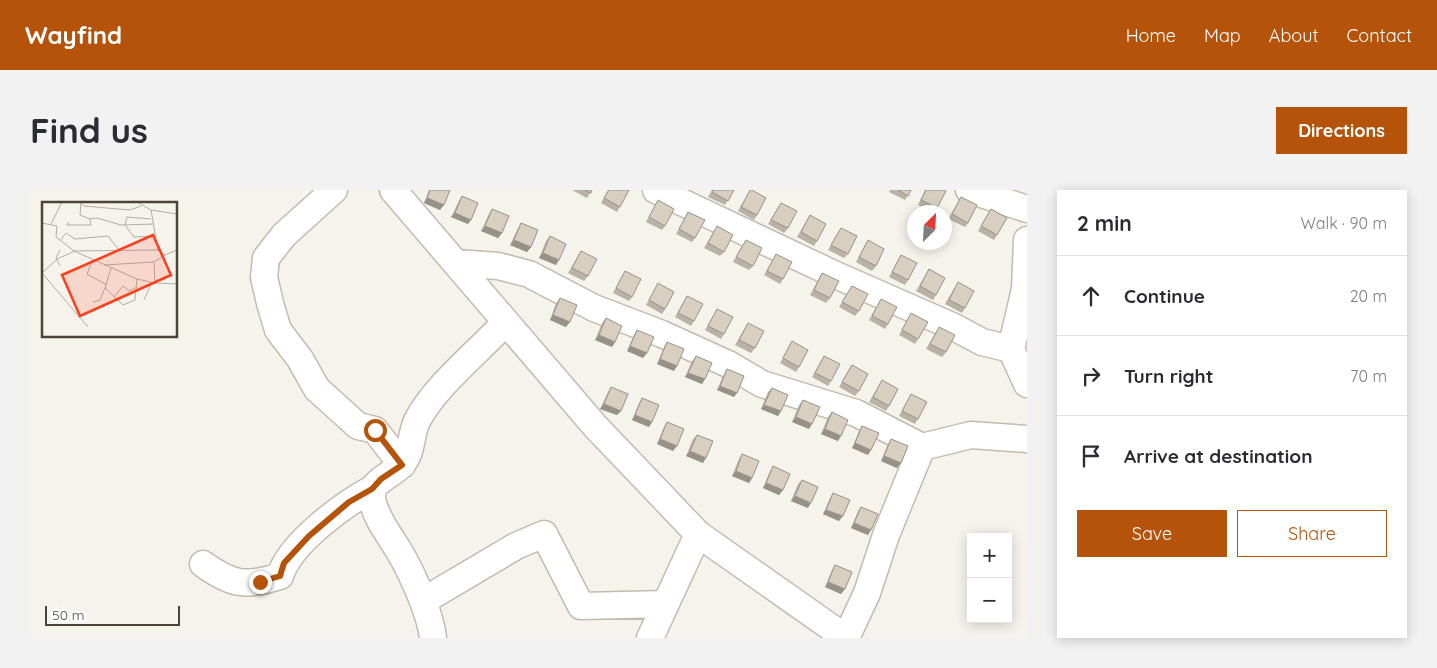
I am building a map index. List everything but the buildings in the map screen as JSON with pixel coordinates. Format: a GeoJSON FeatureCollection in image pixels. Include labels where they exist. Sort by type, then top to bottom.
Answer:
{"type":"FeatureCollection","features":[{"type":"Feature","properties":{"kind":"street"},"geometry":{"type":"LineString","coordinates":[[334,190],[284,235],[266,258],[264,277],[278,330],[300,359],[317,388],[358,426],[375,430],[417,422]]}},
{"type":"Feature","properties":{"kind":"street"},"geometry":{"type":"LineString","coordinates":[[393,190],[595,426],[698,534],[834,635],[868,593],[886,535],[922,447]]}},
{"type":"Feature","properties":{"kind":"street"},"geometry":{"type":"LineString","coordinates":[[658,190],[982,342],[1011,349]]}},
{"type":"Feature","properties":{"kind":"street"},"geometry":{"type":"LineString","coordinates":[[968,190],[1027,209]]}},
{"type":"Feature","properties":{"kind":"street"},"geometry":{"type":"LineString","coordinates":[[1027,240],[1025,289],[1011,349],[1027,384]]}},
{"type":"Feature","properties":{"kind":"street"},"geometry":{"type":"LineString","coordinates":[[456,263],[498,266],[529,274],[594,308],[662,334],[728,364],[762,384],[856,413],[922,447],[971,435],[1027,439]]}},
{"type":"Feature","properties":{"kind":"street"},"geometry":{"type":"LineString","coordinates":[[203,564],[222,578],[245,584],[280,576],[284,563],[309,536],[349,502],[372,489],[381,479],[402,465],[409,453],[417,422],[439,390],[506,322]]}},
{"type":"Feature","properties":{"kind":"street"},"geometry":{"type":"LineString","coordinates":[[375,430],[402,465]]}},
{"type":"Feature","properties":{"kind":"street"},"geometry":{"type":"LineString","coordinates":[[372,489],[372,501],[381,526],[393,540],[422,601],[433,638]]}},
{"type":"Feature","properties":{"kind":"street"},"geometry":{"type":"LineString","coordinates":[[422,601],[516,546],[544,534],[581,606],[665,604]]}},
{"type":"Feature","properties":{"kind":"street"},"geometry":{"type":"LineString","coordinates":[[650,638],[698,534]]}},
{"type":"Feature","properties":{"kind":"route"},"geometry":{"type":"LineString","coordinates":[[260,582],[280,576],[284,563],[309,536],[349,502],[372,489],[381,479],[402,465],[375,430]]}}]}
